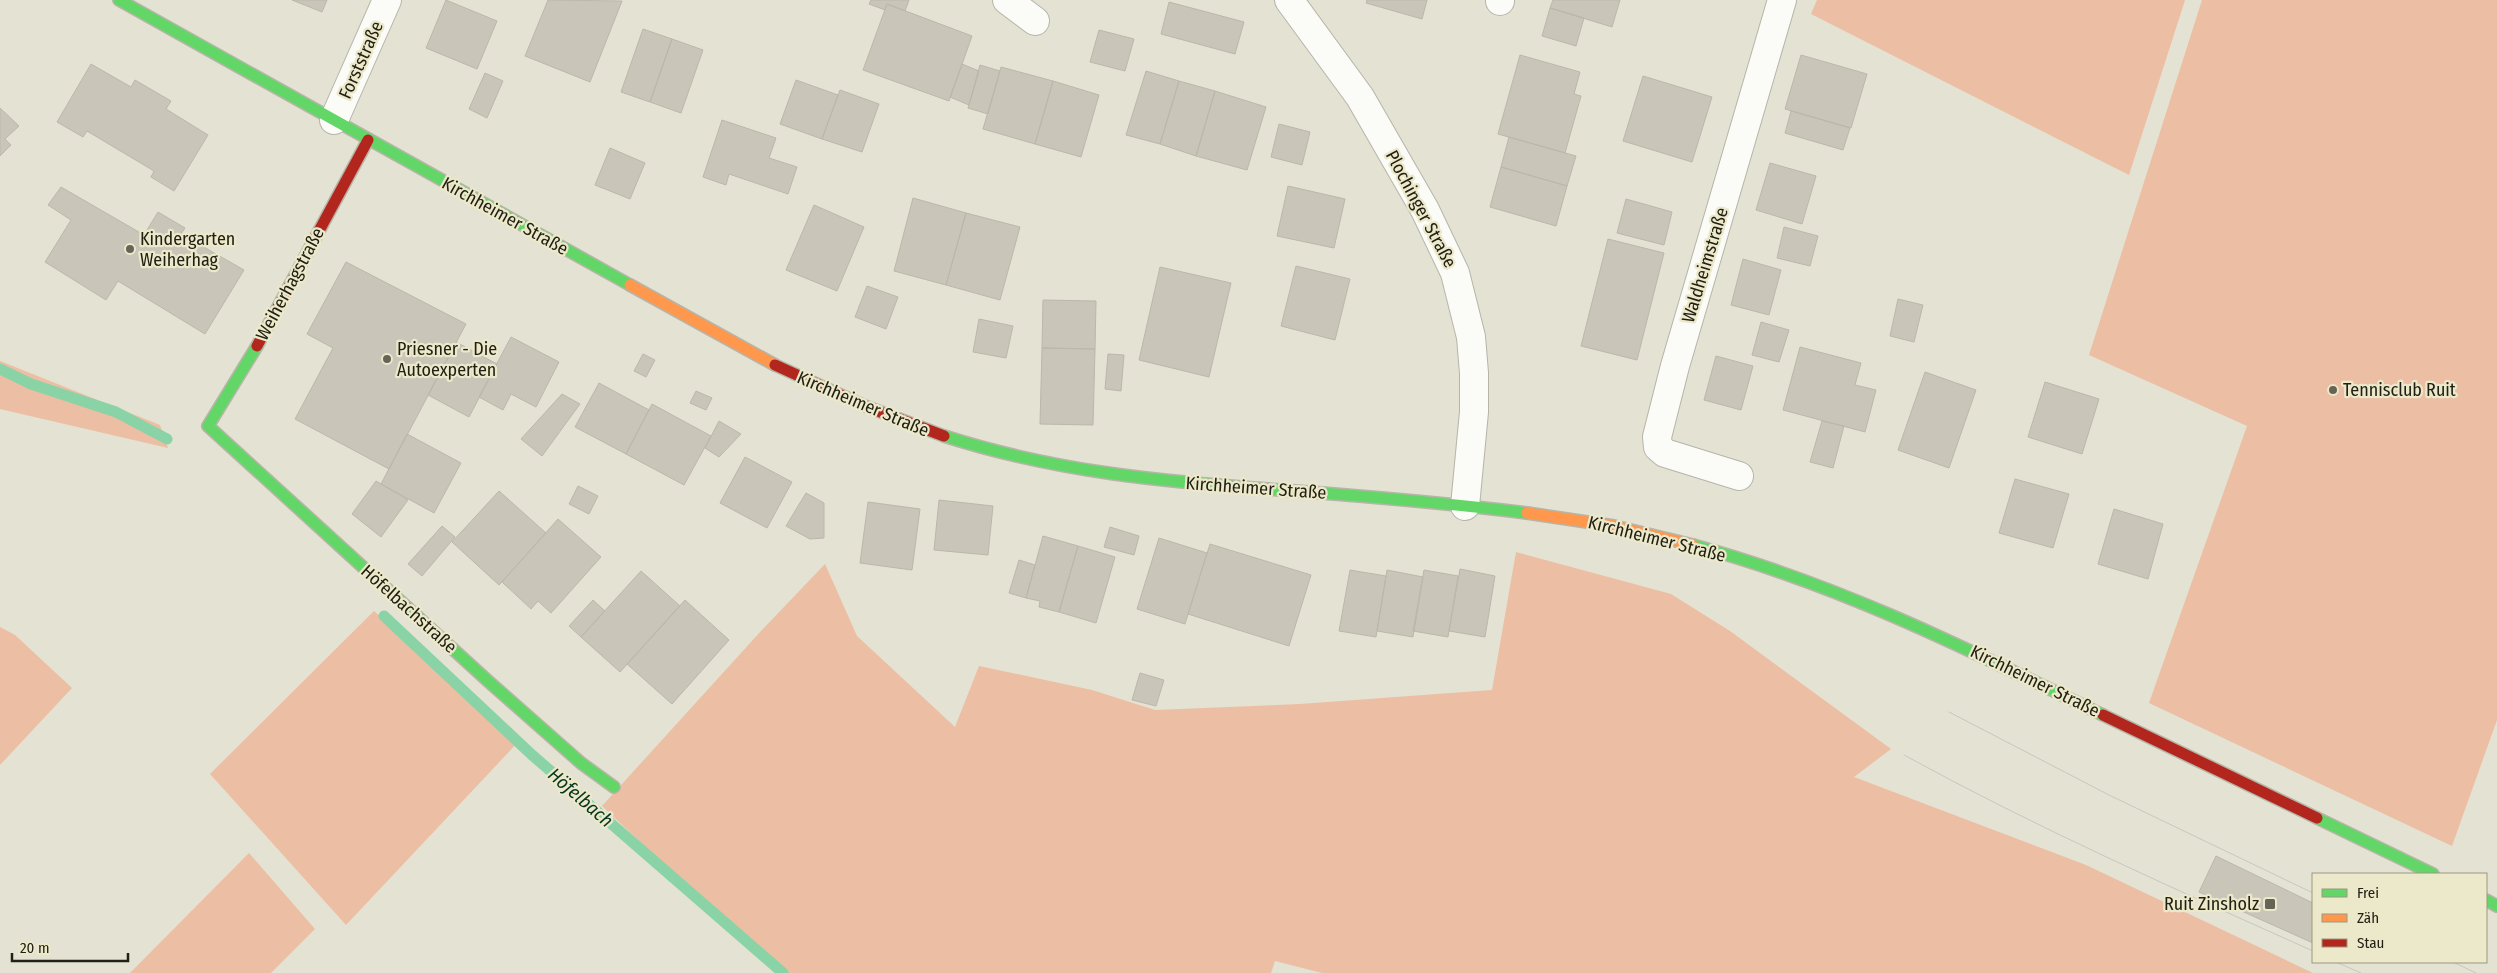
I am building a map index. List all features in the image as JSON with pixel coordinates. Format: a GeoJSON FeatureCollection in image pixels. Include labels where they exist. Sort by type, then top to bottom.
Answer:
{"type":"FeatureCollection","features":[{"type":"Feature","properties":{"kind":"main road","name":"Kirchheimer Straße"},"geometry":{"type":"LineString","coordinates":[[119,0],[764,359],[844,399],[942,437],[1053,465],[1113,476],[1465,506],[1585,521],[1661,537],[1832,590],[1936,634],[2431,873]]}},
{"type":"Feature","properties":{"kind":"main road","name":"Weiherhagstraße"},"geometry":{"type":"LineString","coordinates":[[208,426],[260,342],[368,140]]}},
{"type":"Feature","properties":{"kind":"main road","name":"Höfelbachstraße"},"geometry":{"type":"LineString","coordinates":[[208,426],[488,681],[582,763],[614,787]]}},
{"type":"Feature","properties":{"kind":"street","name":"Forststraße"},"geometry":{"type":"LineString","coordinates":[[334,120],[387,0]]}},
{"type":"Feature","properties":{"kind":"street"},"geometry":{"type":"LineString","coordinates":[[1007,0],[1035,21]]}},
{"type":"Feature","properties":{"kind":"street","name":"Plochinger Straße"},"geometry":{"type":"LineString","coordinates":[[1289,0],[1360,97],[1425,210],[1455,273],[1471,337],[1474,373],[1474,412],[1465,506]]}},
{"type":"Feature","properties":{"kind":"street","name":"Waldheimstraße"},"geometry":{"type":"LineString","coordinates":[[1739,476],[1665,453],[1658,446],[1656,437],[1782,0]]}},
{"type":"Feature","properties":{"kind":"shaded area"},"geometry":{"type":"Polygon","coordinates":[[[1817,0],[2185,0],[2129,175],[1811,14],[1817,0]]]}},
{"type":"Feature","properties":{"kind":"shaded area","name":"Tennisclub Ruit"},"geometry":{"type":"Polygon","coordinates":[[[2202,0],[2497,0],[2497,720],[2452,846],[2149,703],[2247,426],[2089,355],[2202,0]]]}},
{"type":"Feature","properties":{"kind":"shaded area"},"geometry":{"type":"Polygon","coordinates":[[[0,361],[160,425],[168,448],[0,409],[0,361]]]}},
{"type":"Feature","properties":{"kind":"shaded area"},"geometry":{"type":"Polygon","coordinates":[[[1516,552],[1671,594],[1730,631],[1891,749],[1854,777],[2086,865],[2313,973],[1322,973],[1275,961],[1271,973],[779,973],[602,806],[761,631],[825,564],[857,636],[955,727],[979,666],[1092,690],[1155,710],[1300,704],[1492,690],[1516,552]]]}},
{"type":"Feature","properties":{"kind":"shaded area"},"geometry":{"type":"Polygon","coordinates":[[[374,611],[521,739],[346,925],[210,774],[374,611]]]}},
{"type":"Feature","properties":{"kind":"shaded area"},"geometry":{"type":"Polygon","coordinates":[[[0,627],[15,635],[72,688],[0,765],[0,627]]]}},
{"type":"Feature","properties":{"kind":"shaded area"},"geometry":{"type":"Polygon","coordinates":[[[249,853],[315,929],[271,973],[130,973],[249,853]]]}},
{"type":"Feature","properties":{"kind":"building"},"geometry":{"type":"Polygon","coordinates":[[[292,0],[327,0],[322,12],[292,0]]]}},
{"type":"Feature","properties":{"kind":"building"},"geometry":{"type":"Polygon","coordinates":[[[446,0],[497,21],[477,69],[426,48],[446,0]]]}},
{"type":"Feature","properties":{"kind":"building"},"geometry":{"type":"Polygon","coordinates":[[[548,0],[622,1],[590,82],[525,56],[548,0]]]}},
{"type":"Feature","properties":{"kind":"building"},"geometry":{"type":"Polygon","coordinates":[[[871,0],[909,0],[905,11],[887,4],[885,10],[869,4],[871,0]]]}},
{"type":"Feature","properties":{"kind":"building"},"geometry":{"type":"Polygon","coordinates":[[[1367,0],[1427,0],[1422,19],[1366,3],[1367,0]]]}},
{"type":"Feature","properties":{"kind":"building"},"geometry":{"type":"Polygon","coordinates":[[[1553,0],[1620,0],[1612,27],[1550,8],[1553,0]]]}},
{"type":"Feature","properties":{"kind":"building"},"geometry":{"type":"Polygon","coordinates":[[[1169,2],[1244,22],[1235,54],[1161,34],[1169,2]]]}},
{"type":"Feature","properties":{"kind":"building"},"geometry":{"type":"Polygon","coordinates":[[[887,4],[972,36],[949,101],[863,70],[887,4]]]}},
{"type":"Feature","properties":{"kind":"building"},"geometry":{"type":"Polygon","coordinates":[[[1550,8],[1584,18],[1576,46],[1542,36],[1550,8]]]}},
{"type":"Feature","properties":{"kind":"building"},"geometry":{"type":"Polygon","coordinates":[[[643,29],[672,39],[650,102],[621,92],[643,29]]]}},
{"type":"Feature","properties":{"kind":"building"},"geometry":{"type":"Polygon","coordinates":[[[1099,30],[1134,39],[1125,71],[1090,62],[1099,30]]]}},
{"type":"Feature","properties":{"kind":"building"},"geometry":{"type":"Polygon","coordinates":[[[672,39],[703,50],[681,113],[650,102],[672,39]]]}},
{"type":"Feature","properties":{"kind":"building"},"geometry":{"type":"Polygon","coordinates":[[[1520,55],[1580,72],[1574,94],[1581,96],[1565,153],[1498,134],[1520,55]]]}},
{"type":"Feature","properties":{"kind":"building"},"geometry":{"type":"Polygon","coordinates":[[[1801,55],[1867,74],[1851,128],[1785,109],[1801,55]]]}},
{"type":"Feature","properties":{"kind":"building"},"geometry":{"type":"Polygon","coordinates":[[[91,64],[131,87],[135,80],[171,101],[166,109],[208,135],[174,191],[151,177],[154,171],[87,131],[83,137],[57,122],[91,64]]]}},
{"type":"Feature","properties":{"kind":"building"},"geometry":{"type":"Polygon","coordinates":[[[962,64],[979,71],[969,105],[950,97],[962,64]]]}},
{"type":"Feature","properties":{"kind":"building"},"geometry":{"type":"Polygon","coordinates":[[[980,65],[1000,71],[988,114],[968,108],[980,65]]]}},
{"type":"Feature","properties":{"kind":"building"},"geometry":{"type":"Polygon","coordinates":[[[1001,67],[1053,81],[1035,144],[983,129],[1001,67]]]}},
{"type":"Feature","properties":{"kind":"building"},"geometry":{"type":"Polygon","coordinates":[[[1146,71],[1179,81],[1160,144],[1126,135],[1146,71]]]}},
{"type":"Feature","properties":{"kind":"building"},"geometry":{"type":"Polygon","coordinates":[[[485,73],[503,81],[487,118],[469,109],[485,73]]]}},
{"type":"Feature","properties":{"kind":"building"},"geometry":{"type":"Polygon","coordinates":[[[1643,76],[1712,97],[1692,162],[1623,141],[1643,76]]]}},
{"type":"Feature","properties":{"kind":"building"},"geometry":{"type":"Polygon","coordinates":[[[796,80],[838,95],[822,139],[780,124],[796,80]]]}},
{"type":"Feature","properties":{"kind":"building"},"geometry":{"type":"Polygon","coordinates":[[[1053,81],[1099,95],[1081,157],[1035,144],[1053,81]]]}},
{"type":"Feature","properties":{"kind":"building"},"geometry":{"type":"Polygon","coordinates":[[[1179,81],[1215,91],[1196,156],[1160,144],[1179,81]]]}},
{"type":"Feature","properties":{"kind":"building"},"geometry":{"type":"Polygon","coordinates":[[[840,90],[879,104],[862,152],[822,139],[840,90]]]}},
{"type":"Feature","properties":{"kind":"building"},"geometry":{"type":"Polygon","coordinates":[[[1215,91],[1266,107],[1247,170],[1196,156],[1215,91]]]}},
{"type":"Feature","properties":{"kind":"building"},"geometry":{"type":"Polygon","coordinates":[[[0,108],[19,126],[5,139],[11,145],[0,156],[0,108]]]}},
{"type":"Feature","properties":{"kind":"building"},"geometry":{"type":"Polygon","coordinates":[[[1791,111],[1850,128],[1843,150],[1785,133],[1791,111]]]}},
{"type":"Feature","properties":{"kind":"building"},"geometry":{"type":"Polygon","coordinates":[[[722,120],[776,138],[769,158],[797,167],[788,194],[729,174],[726,185],[703,177],[722,120]]]}},
{"type":"Feature","properties":{"kind":"building"},"geometry":{"type":"Polygon","coordinates":[[[1279,124],[1310,132],[1302,165],[1271,157],[1279,124]]]}},
{"type":"Feature","properties":{"kind":"building"},"geometry":{"type":"Polygon","coordinates":[[[1509,137],[1576,156],[1567,186],[1501,167],[1509,137]]]}},
{"type":"Feature","properties":{"kind":"building"},"geometry":{"type":"Polygon","coordinates":[[[610,148],[645,163],[630,199],[595,185],[610,148]]]}},
{"type":"Feature","properties":{"kind":"building"},"geometry":{"type":"Polygon","coordinates":[[[1770,163],[1816,176],[1802,224],[1756,210],[1770,163]]]}},
{"type":"Feature","properties":{"kind":"building"},"geometry":{"type":"Polygon","coordinates":[[[1501,167],[1567,186],[1556,226],[1490,207],[1501,167]]]}},
{"type":"Feature","properties":{"kind":"building"},"geometry":{"type":"Polygon","coordinates":[[[1288,186],[1345,199],[1334,248],[1277,236],[1288,186]]]}},
{"type":"Feature","properties":{"kind":"building","name":"Kindergarten Weiherhag"},"geometry":{"type":"Polygon","coordinates":[[[61,187],[144,235],[158,212],[185,228],[181,234],[244,270],[205,334],[118,281],[106,300],[45,262],[71,220],[48,205],[61,187]]]}},
{"type":"Feature","properties":{"kind":"building"},"geometry":{"type":"Polygon","coordinates":[[[913,198],[966,213],[946,285],[894,271],[913,198]]]}},
{"type":"Feature","properties":{"kind":"building"},"geometry":{"type":"Polygon","coordinates":[[[1626,199],[1672,212],[1664,245],[1617,233],[1626,199]]]}},
{"type":"Feature","properties":{"kind":"building"},"geometry":{"type":"Polygon","coordinates":[[[814,205],[864,227],[837,291],[786,270],[814,205]]]}},
{"type":"Feature","properties":{"kind":"building"},"geometry":{"type":"Polygon","coordinates":[[[966,213],[1020,227],[1000,300],[946,285],[966,213]]]}},
{"type":"Feature","properties":{"kind":"building"},"geometry":{"type":"Polygon","coordinates":[[[1784,227],[1818,236],[1810,266],[1777,258],[1784,227]]]}},
{"type":"Feature","properties":{"kind":"building"},"geometry":{"type":"Polygon","coordinates":[[[1608,239],[1664,253],[1637,360],[1581,346],[1608,239]]]}},
{"type":"Feature","properties":{"kind":"building"},"geometry":{"type":"Polygon","coordinates":[[[1743,259],[1781,270],[1769,315],[1731,305],[1743,259]]]}},
{"type":"Feature","properties":{"kind":"building","name":"Priesner - Die Autoexperten"},"geometry":{"type":"Polygon","coordinates":[[[346,262],[466,324],[389,469],[295,419],[333,348],[307,334],[346,262]]]}},
{"type":"Feature","properties":{"kind":"building"},"geometry":{"type":"Polygon","coordinates":[[[1296,266],[1350,279],[1335,340],[1281,326],[1296,266]]]}},
{"type":"Feature","properties":{"kind":"building"},"geometry":{"type":"Polygon","coordinates":[[[1160,267],[1231,283],[1209,377],[1139,360],[1160,267]]]}},
{"type":"Feature","properties":{"kind":"building"},"geometry":{"type":"Polygon","coordinates":[[[867,286],[898,297],[886,329],[855,317],[867,286]]]}},
{"type":"Feature","properties":{"kind":"building"},"geometry":{"type":"Polygon","coordinates":[[[1898,299],[1923,305],[1914,342],[1890,336],[1898,299]]]}},
{"type":"Feature","properties":{"kind":"building"},"geometry":{"type":"Polygon","coordinates":[[[1043,300],[1096,301],[1095,349],[1042,348],[1043,300]]]}},
{"type":"Feature","properties":{"kind":"building"},"geometry":{"type":"Polygon","coordinates":[[[979,319],[1013,326],[1006,358],[973,352],[979,319]]]}},
{"type":"Feature","properties":{"kind":"building"},"geometry":{"type":"Polygon","coordinates":[[[1761,322],[1789,330],[1779,362],[1752,355],[1761,322]]]}},
{"type":"Feature","properties":{"kind":"building"},"geometry":{"type":"Polygon","coordinates":[[[511,337],[559,362],[536,407],[511,394],[503,410],[479,397],[511,337]]]}},
{"type":"Feature","properties":{"kind":"building"},"geometry":{"type":"Polygon","coordinates":[[[456,342],[497,364],[469,417],[428,395],[456,342]]]}},
{"type":"Feature","properties":{"kind":"building"},"geometry":{"type":"Polygon","coordinates":[[[1800,347],[1861,363],[1855,385],[1876,390],[1865,432],[1783,410],[1800,347]]]}},
{"type":"Feature","properties":{"kind":"building"},"geometry":{"type":"Polygon","coordinates":[[[1042,348],[1095,349],[1093,425],[1040,424],[1042,348]]]}},
{"type":"Feature","properties":{"kind":"building"},"geometry":{"type":"Polygon","coordinates":[[[643,354],[655,360],[646,377],[634,371],[643,354]]]}},
{"type":"Feature","properties":{"kind":"building"},"geometry":{"type":"Polygon","coordinates":[[[1108,354],[1124,355],[1121,391],[1105,389],[1108,354]]]}},
{"type":"Feature","properties":{"kind":"building"},"geometry":{"type":"Polygon","coordinates":[[[1716,356],[1753,366],[1741,410],[1704,400],[1716,356]]]}},
{"type":"Feature","properties":{"kind":"building"},"geometry":{"type":"Polygon","coordinates":[[[1925,372],[1976,390],[1949,468],[1898,450],[1925,372]]]}},
{"type":"Feature","properties":{"kind":"building"},"geometry":{"type":"Polygon","coordinates":[[[2045,382],[2099,399],[2082,454],[2028,437],[2045,382]]]}},
{"type":"Feature","properties":{"kind":"building"},"geometry":{"type":"Polygon","coordinates":[[[599,383],[649,410],[626,454],[575,427],[599,383]]]}},
{"type":"Feature","properties":{"kind":"building"},"geometry":{"type":"Polygon","coordinates":[[[696,391],[712,398],[706,410],[690,403],[696,391]]]}},
{"type":"Feature","properties":{"kind":"building"},"geometry":{"type":"Polygon","coordinates":[[[562,394],[580,404],[542,456],[521,439],[562,394]]]}},
{"type":"Feature","properties":{"kind":"building"},"geometry":{"type":"Polygon","coordinates":[[[652,404],[711,436],[684,485],[626,454],[652,404]]]}},
{"type":"Feature","properties":{"kind":"building"},"geometry":{"type":"Polygon","coordinates":[[[719,421],[741,434],[719,457],[705,448],[719,421]]]}},
{"type":"Feature","properties":{"kind":"building"},"geometry":{"type":"Polygon","coordinates":[[[1822,421],[1844,426],[1833,468],[1810,462],[1822,421]]]}},
{"type":"Feature","properties":{"kind":"building"},"geometry":{"type":"Polygon","coordinates":[[[407,434],[461,463],[434,513],[381,484],[407,434]]]}},
{"type":"Feature","properties":{"kind":"building"},"geometry":{"type":"Polygon","coordinates":[[[745,457],[792,482],[767,528],[720,503],[745,457]]]}},
{"type":"Feature","properties":{"kind":"building"},"geometry":{"type":"Polygon","coordinates":[[[2015,479],[2069,494],[2053,548],[1999,533],[2015,479]]]}},
{"type":"Feature","properties":{"kind":"building"},"geometry":{"type":"Polygon","coordinates":[[[376,481],[408,500],[381,537],[352,514],[376,481]]]}},
{"type":"Feature","properties":{"kind":"building"},"geometry":{"type":"Polygon","coordinates":[[[578,486],[598,496],[589,514],[569,504],[578,486]]]}},
{"type":"Feature","properties":{"kind":"building"},"geometry":{"type":"Polygon","coordinates":[[[499,491],[546,533],[499,585],[452,542],[499,491]]]}},
{"type":"Feature","properties":{"kind":"building"},"geometry":{"type":"Polygon","coordinates":[[[806,493],[824,503],[824,538],[810,539],[786,526],[806,493]]]}},
{"type":"Feature","properties":{"kind":"building"},"geometry":{"type":"Polygon","coordinates":[[[939,500],[993,506],[988,555],[934,550],[939,500]]]}},
{"type":"Feature","properties":{"kind":"building"},"geometry":{"type":"Polygon","coordinates":[[[868,502],[920,509],[912,570],[860,563],[868,502]]]}},
{"type":"Feature","properties":{"kind":"building"},"geometry":{"type":"Polygon","coordinates":[[[2114,509],[2163,524],[2148,579],[2098,564],[2114,509]]]}},
{"type":"Feature","properties":{"kind":"building"},"geometry":{"type":"Polygon","coordinates":[[[558,519],[601,557],[551,613],[538,601],[531,609],[502,582],[558,519]]]}},
{"type":"Feature","properties":{"kind":"building"},"geometry":{"type":"Polygon","coordinates":[[[442,526],[455,537],[422,576],[408,564],[442,526]]]}},
{"type":"Feature","properties":{"kind":"building"},"geometry":{"type":"Polygon","coordinates":[[[1110,527],[1139,536],[1134,555],[1104,547],[1110,527]]]}},
{"type":"Feature","properties":{"kind":"building"},"geometry":{"type":"Polygon","coordinates":[[[1043,536],[1078,546],[1059,612],[1039,607],[1040,601],[1026,598],[1043,536]]]}},
{"type":"Feature","properties":{"kind":"building"},"geometry":{"type":"Polygon","coordinates":[[[1159,538],[1207,553],[1185,624],[1137,609],[1159,538]]]}},
{"type":"Feature","properties":{"kind":"building"},"geometry":{"type":"Polygon","coordinates":[[[1210,544],[1311,575],[1289,646],[1188,614],[1210,544]]]}},
{"type":"Feature","properties":{"kind":"building"},"geometry":{"type":"Polygon","coordinates":[[[1078,546],[1115,557],[1096,623],[1059,612],[1078,546]]]}},
{"type":"Feature","properties":{"kind":"building"},"geometry":{"type":"Polygon","coordinates":[[[1019,560],[1035,565],[1026,598],[1009,593],[1019,560]]]}},
{"type":"Feature","properties":{"kind":"building"},"geometry":{"type":"Polygon","coordinates":[[[1460,569],[1495,576],[1485,637],[1449,631],[1460,569]]]}},
{"type":"Feature","properties":{"kind":"building"},"geometry":{"type":"Polygon","coordinates":[[[1350,570],[1386,576],[1376,637],[1339,631],[1350,570]]]}},
{"type":"Feature","properties":{"kind":"building"},"geometry":{"type":"Polygon","coordinates":[[[1387,570],[1423,577],[1413,637],[1377,631],[1387,570]]]}},
{"type":"Feature","properties":{"kind":"building"},"geometry":{"type":"Polygon","coordinates":[[[1424,570],[1458,576],[1448,637],[1413,631],[1424,570]]]}},
{"type":"Feature","properties":{"kind":"building"},"geometry":{"type":"Polygon","coordinates":[[[641,571],[680,606],[620,672],[581,637],[641,571]]]}},
{"type":"Feature","properties":{"kind":"building"},"geometry":{"type":"Polygon","coordinates":[[[593,600],[605,611],[581,637],[569,626],[593,600]]]}},
{"type":"Feature","properties":{"kind":"building"},"geometry":{"type":"Polygon","coordinates":[[[685,600],[729,640],[672,704],[627,664],[685,600]]]}},
{"type":"Feature","properties":{"kind":"building"},"geometry":{"type":"Polygon","coordinates":[[[1140,673],[1164,680],[1156,706],[1132,700],[1140,673]]]}},
{"type":"Feature","properties":{"kind":"building"},"geometry":{"type":"Polygon","coordinates":[[[2216,856],[2312,903],[2312,943],[2199,892],[2216,856]]]}},
{"type":"Feature","properties":{"kind":"waterway"},"geometry":{"type":"LineString","coordinates":[[0,369],[31,384],[116,412],[167,439]]}},
{"type":"Feature","properties":{"kind":"waterway","name":"Höfelbach"},"geometry":{"type":"LineString","coordinates":[[384,616],[531,754],[783,973]]}},
{"type":"Feature","properties":{"kind":"tram line"},"geometry":{"type":"LineString","coordinates":[[1949,712],[2109,795],[2312,893]]}},
{"type":"Feature","properties":{"kind":"tram line"},"geometry":{"type":"LineString","coordinates":[[1904,755],[2055,833],[2312,951]]}},
{"type":"Feature","properties":{"kind":"tram line"},"geometry":{"type":"LineString","coordinates":[[2338,963],[2361,973]]}},
{"type":"Feature","properties":{"kind":"tram line"},"geometry":{"type":"LineString","coordinates":[[2455,963],[2476,973]]}},
{"type":"Feature","properties":{"kind":"traffic: fast"},"geometry":{"type":"LineString","coordinates":[[119,0],[630,285]]}},
{"type":"Feature","properties":{"kind":"traffic: fast"},"geometry":{"type":"LineString","coordinates":[[257,346],[208,426],[488,681],[581,763],[614,787]]}},
{"type":"Feature","properties":{"kind":"traffic: fast"},"geometry":{"type":"LineString","coordinates":[[944,436],[1028,459],[1111,474],[1405,500],[1527,513]]}},
{"type":"Feature","properties":{"kind":"traffic: fast"},"geometry":{"type":"LineString","coordinates":[[1693,545],[1800,579],[1902,620],[2003,666],[2103,715]]}},
{"type":"Feature","properties":{"kind":"traffic: fast"},"geometry":{"type":"LineString","coordinates":[[2317,818],[2431,873]]}},
{"type":"Feature","properties":{"kind":"traffic: fast"},"geometry":{"type":"LineString","coordinates":[[2487,901],[2497,906]]}},
{"type":"Feature","properties":{"kind":"traffic: slow"},"geometry":{"type":"LineString","coordinates":[[630,285],[775,365]]}},
{"type":"Feature","properties":{"kind":"traffic: slow"},"geometry":{"type":"LineString","coordinates":[[1527,513],[1614,526],[1693,545]]}},
{"type":"Feature","properties":{"kind":"traffic: jam"},"geometry":{"type":"LineString","coordinates":[[257,346],[368,140]]}},
{"type":"Feature","properties":{"kind":"traffic: jam"},"geometry":{"type":"LineString","coordinates":[[775,365],[865,406],[944,436]]}},
{"type":"Feature","properties":{"kind":"traffic: jam"},"geometry":{"type":"LineString","coordinates":[[2103,715],[2317,818]]}},
{"type":"Feature","properties":{"kind":"place","name":"Kindergarten Weiherhag"},"geometry":{"type":"Point","coordinates":[130,249]}},
{"type":"Feature","properties":{"kind":"place","name":"Priesner - Die Autoexperten"},"geometry":{"type":"Point","coordinates":[387,359]}},
{"type":"Feature","properties":{"kind":"place","name":"Tennisclub Ruit"},"geometry":{"type":"Point","coordinates":[2333,390]}},
{"type":"Feature","properties":{"kind":"place","name":"Ruit Zinsholz"},"geometry":{"type":"Point","coordinates":[2270,904]}}]}
